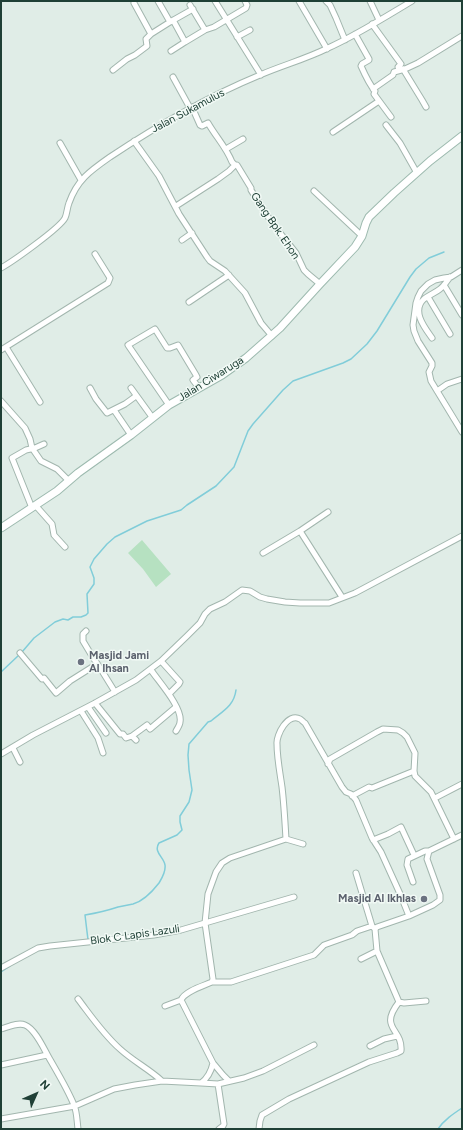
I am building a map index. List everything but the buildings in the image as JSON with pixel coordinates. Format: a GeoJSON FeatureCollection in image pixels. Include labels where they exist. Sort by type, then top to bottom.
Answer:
{"type":"FeatureCollection","features":[{"type":"Feature","properties":{"kind":"street"},"geometry":{"type":"LineString","coordinates":[[158,1],[184,42]]}},
{"type":"Feature","properties":{"kind":"street"},"geometry":{"type":"LineString","coordinates":[[215,1],[260,75]]}},
{"type":"Feature","properties":{"kind":"street"},"geometry":{"type":"LineString","coordinates":[[171,51],[184,42],[205,30],[214,27],[246,8],[247,4],[245,1]]}},
{"type":"Feature","properties":{"kind":"street"},"geometry":{"type":"LineString","coordinates":[[299,1],[326,49]]}},
{"type":"Feature","properties":{"kind":"street"},"geometry":{"type":"LineString","coordinates":[[326,1],[330,5],[345,40]]}},
{"type":"Feature","properties":{"kind":"street"},"geometry":{"type":"LineString","coordinates":[[370,1],[379,20]]}},
{"type":"Feature","properties":{"kind":"street","name":"Jalan Sukamulus"},"geometry":{"type":"LineString","coordinates":[[1,268],[28,250],[55,229],[65,219],[68,204],[74,190],[83,177],[134,141],[191,107],[260,75],[345,40],[412,1]]}},
{"type":"Feature","properties":{"kind":"street"},"geometry":{"type":"LineString","coordinates":[[134,3],[151,34]]}},
{"type":"Feature","properties":{"kind":"street"},"geometry":{"type":"LineString","coordinates":[[190,4],[205,30]]}},
{"type":"Feature","properties":{"kind":"street"},"geometry":{"type":"LineString","coordinates":[[113,70],[147,46],[146,39],[151,34],[193,9]]}},
{"type":"Feature","properties":{"kind":"street"},"geometry":{"type":"LineString","coordinates":[[372,24],[401,64],[398,67],[426,107]]}},
{"type":"Feature","properties":{"kind":"street"},"geometry":{"type":"LineString","coordinates":[[237,37],[250,30]]}},
{"type":"Feature","properties":{"kind":"street"},"geometry":{"type":"LineString","coordinates":[[355,34],[369,59],[361,66],[369,84],[375,91],[374,94],[391,117]]}},
{"type":"Feature","properties":{"kind":"street"},"geometry":{"type":"LineString","coordinates":[[373,89],[393,75],[394,72],[435,53],[462,36]]}},
{"type":"Feature","properties":{"kind":"street"},"geometry":{"type":"LineString","coordinates":[[173,77],[191,107]]}},
{"type":"Feature","properties":{"kind":"street"},"geometry":{"type":"LineString","coordinates":[[333,132],[379,101]]}},
{"type":"Feature","properties":{"kind":"street","name":"Gang Bpk. Ehon"},"geometry":{"type":"LineString","coordinates":[[191,107],[200,125],[202,126],[208,123],[226,149],[232,162],[240,169],[251,188],[250,190],[272,223],[296,253],[304,270],[320,284]]}},
{"type":"Feature","properties":{"kind":"street"},"geometry":{"type":"LineString","coordinates":[[386,125],[400,143],[417,173]]}},
{"type":"Feature","properties":{"kind":"street","name":"Jalan Ciwaruga"},"geometry":{"type":"LineString","coordinates":[[1,528],[57,491],[78,473],[131,435],[152,417],[169,405],[222,375],[246,358],[272,336],[355,247],[362,236],[369,217],[394,193],[462,136]]}},
{"type":"Feature","properties":{"kind":"street"},"geometry":{"type":"LineString","coordinates":[[226,149],[243,139]]}},
{"type":"Feature","properties":{"kind":"street"},"geometry":{"type":"LineString","coordinates":[[134,141],[159,176],[179,214],[210,262],[225,271],[245,293],[261,323],[272,336]]}},
{"type":"Feature","properties":{"kind":"street"},"geometry":{"type":"LineString","coordinates":[[60,143],[81,180]]}},
{"type":"Feature","properties":{"kind":"street"},"geometry":{"type":"LineString","coordinates":[[176,206],[224,175],[235,164]]}},
{"type":"Feature","properties":{"kind":"street"},"geometry":{"type":"LineString","coordinates":[[314,191],[362,236]]}},
{"type":"Feature","properties":{"kind":"street"},"geometry":{"type":"LineString","coordinates":[[182,240],[192,234]]}},
{"type":"Feature","properties":{"kind":"street"},"geometry":{"type":"LineString","coordinates":[[40,402],[4,348],[108,283],[110,278],[95,254]]}},
{"type":"Feature","properties":{"kind":"street"},"geometry":{"type":"LineString","coordinates":[[432,338],[418,313],[421,303],[424,299],[442,288],[446,281],[462,270]]}},
{"type":"Feature","properties":{"kind":"street"},"geometry":{"type":"LineString","coordinates":[[189,302],[229,275]]}},
{"type":"Feature","properties":{"kind":"street"},"geometry":{"type":"LineString","coordinates":[[451,277],[435,280],[421,291],[416,303],[413,325],[416,336],[432,363],[429,375],[462,432]]}},
{"type":"Feature","properties":{"kind":"street"},"geometry":{"type":"LineString","coordinates":[[444,285],[462,315]]}},
{"type":"Feature","properties":{"kind":"street"},"geometry":{"type":"LineString","coordinates":[[428,297],[450,334]]}},
{"type":"Feature","properties":{"kind":"street"},"geometry":{"type":"LineString","coordinates":[[169,405],[128,345],[143,335],[155,329],[167,348],[178,345],[197,377],[193,380],[199,388]]}},
{"type":"Feature","properties":{"kind":"street"},"geometry":{"type":"LineString","coordinates":[[437,391],[447,384],[462,379]]}},
{"type":"Feature","properties":{"kind":"street"},"geometry":{"type":"LineString","coordinates":[[90,388],[96,399],[107,413],[136,396]]}},
{"type":"Feature","properties":{"kind":"street"},"geometry":{"type":"LineString","coordinates":[[131,388],[152,417]]}},
{"type":"Feature","properties":{"kind":"street"},"geometry":{"type":"LineString","coordinates":[[1,402],[25,428],[32,448],[41,461],[56,469],[70,481]]}},
{"type":"Feature","properties":{"kind":"street"},"geometry":{"type":"LineString","coordinates":[[114,410],[131,435]]}},
{"type":"Feature","properties":{"kind":"street"},"geometry":{"type":"LineString","coordinates":[[44,444],[26,450],[12,458],[34,507],[52,524],[54,535],[64,546]]}},
{"type":"Feature","properties":{"kind":"street"},"geometry":{"type":"LineString","coordinates":[[263,553],[328,512]]}},
{"type":"Feature","properties":{"kind":"street"},"geometry":{"type":"LineString","coordinates":[[300,531],[342,597]]}},
{"type":"Feature","properties":{"kind":"street"},"geometry":{"type":"LineString","coordinates":[[1,754],[115,692],[151,670],[200,623],[210,609],[242,590],[266,599],[292,603],[333,602],[342,597],[355,593],[462,536]]}},
{"type":"Feature","properties":{"kind":"street"},"geometry":{"type":"LineString","coordinates":[[86,631],[83,641],[115,692]]}},
{"type":"Feature","properties":{"kind":"street"},"geometry":{"type":"LineString","coordinates":[[20,653],[42,679],[44,678],[50,684],[56,693],[70,681],[97,664]]}},
{"type":"Feature","properties":{"kind":"street"},"geometry":{"type":"LineString","coordinates":[[161,661],[180,682],[180,684],[169,694]]}},
{"type":"Feature","properties":{"kind":"street"},"geometry":{"type":"LineString","coordinates":[[151,670],[169,694],[180,716],[180,722],[176,731]]}},
{"type":"Feature","properties":{"kind":"street"},"geometry":{"type":"LineString","coordinates":[[95,703],[120,734],[123,734],[126,738],[134,738],[147,725],[150,729],[176,707]]}},
{"type":"Feature","properties":{"kind":"street"},"geometry":{"type":"LineString","coordinates":[[88,707],[106,734]]}},
{"type":"Feature","properties":{"kind":"street"},"geometry":{"type":"LineString","coordinates":[[81,711],[98,738],[103,753]]}},
{"type":"Feature","properties":{"kind":"street"},"geometry":{"type":"LineString","coordinates":[[286,839],[276,743],[284,724],[295,718],[300,719],[305,723],[342,787],[352,796],[360,809],[409,916]]}},
{"type":"Feature","properties":{"kind":"street"},"geometry":{"type":"LineString","coordinates":[[328,764],[330,759],[377,732],[388,729],[398,730],[407,737],[415,753],[415,776],[430,790],[435,798],[454,839]]}},
{"type":"Feature","properties":{"kind":"street"},"geometry":{"type":"LineString","coordinates":[[13,748],[20,762]]}},
{"type":"Feature","properties":{"kind":"street"},"geometry":{"type":"LineString","coordinates":[[352,796],[369,787],[372,788],[414,771]]}},
{"type":"Feature","properties":{"kind":"street"},"geometry":{"type":"LineString","coordinates":[[435,798],[462,784]]}},
{"type":"Feature","properties":{"kind":"street"},"geometry":{"type":"LineString","coordinates":[[373,840],[401,827],[414,855]]}},
{"type":"Feature","properties":{"kind":"street"},"geometry":{"type":"LineString","coordinates":[[412,882],[407,863],[408,859],[414,855],[429,851],[462,835]]}},
{"type":"Feature","properties":{"kind":"street"},"geometry":{"type":"LineString","coordinates":[[212,982],[213,978],[205,922],[208,894],[216,872],[222,863],[230,858],[286,839],[303,844]]}},
{"type":"Feature","properties":{"kind":"street"},"geometry":{"type":"LineString","coordinates":[[165,1006],[181,1000],[186,994],[204,985],[212,982],[231,982],[314,955],[324,945],[352,935],[357,931],[377,927],[409,916],[433,905],[440,900],[440,895],[427,859],[429,851]]}},
{"type":"Feature","properties":{"kind":"street"},"geometry":{"type":"LineString","coordinates":[[356,873],[374,928],[377,951],[399,1002]]}},
{"type":"Feature","properties":{"kind":"street","name":"Blok C Lapis Lazuli"},"geometry":{"type":"LineString","coordinates":[[1,968],[38,948],[154,935],[181,930],[294,897]]}},
{"type":"Feature","properties":{"kind":"street"},"geometry":{"type":"LineString","coordinates":[[361,959],[377,951]]}},
{"type":"Feature","properties":{"kind":"street"},"geometry":{"type":"LineString","coordinates":[[78,998],[100,1029],[120,1050],[162,1081]]}},
{"type":"Feature","properties":{"kind":"street"},"geometry":{"type":"LineString","coordinates":[[181,1000],[213,1063],[229,1080]]}},
{"type":"Feature","properties":{"kind":"street"},"geometry":{"type":"LineString","coordinates":[[399,1002],[404,1003],[426,1000]]}},
{"type":"Feature","properties":{"kind":"street"},"geometry":{"type":"LineString","coordinates":[[259,1129],[262,1115],[290,1099],[369,1062],[400,1052],[401,1047],[390,1019],[392,1012],[399,1002]]}},
{"type":"Feature","properties":{"kind":"street"},"geometry":{"type":"LineString","coordinates":[[1,1029],[21,1024],[30,1028],[43,1046],[75,1106],[78,1129]]}},
{"type":"Feature","properties":{"kind":"street"},"geometry":{"type":"LineString","coordinates":[[370,1046],[384,1039],[397,1036]]}},
{"type":"Feature","properties":{"kind":"street"},"geometry":{"type":"LineString","coordinates":[[1,1119],[75,1106],[114,1089],[162,1081],[218,1084],[229,1080],[239,1080],[314,1045]]}},
{"type":"Feature","properties":{"kind":"street"},"geometry":{"type":"LineString","coordinates":[[1,1065],[47,1055]]}},
{"type":"Feature","properties":{"kind":"street"},"geometry":{"type":"LineString","coordinates":[[201,1084],[207,1079],[213,1063]]}},
{"type":"Feature","properties":{"kind":"street"},"geometry":{"type":"LineString","coordinates":[[218,1084],[224,1124],[220,1129]]}},
{"type":"Feature","properties":{"kind":"green space"},"geometry":{"type":"Polygon","coordinates":[[[142,540],[171,574],[156,587],[143,569],[128,553],[142,540]]]}},
{"type":"Feature","properties":{"kind":"waterway"},"geometry":{"type":"LineString","coordinates":[[22,652],[34,638],[55,622],[63,619],[68,620],[73,617],[81,617],[88,613],[87,594],[94,584],[94,578],[90,567],[94,559],[107,544],[115,537],[147,521],[181,510],[216,486],[234,467],[248,431],[283,390],[293,381],[351,359],[367,344],[377,331],[416,269],[429,258],[444,252]]}},
{"type":"Feature","properties":{"kind":"waterway"},"geometry":{"type":"LineString","coordinates":[[1,672],[19,655]]}},
{"type":"Feature","properties":{"kind":"waterway"},"geometry":{"type":"LineString","coordinates":[[88,940],[85,915],[137,903],[148,896],[160,881],[165,865],[158,852],[157,846],[159,843],[177,835],[182,830],[180,816],[189,802],[192,790],[188,755],[189,744],[208,722],[227,708],[233,700],[236,690]]}},
{"type":"Feature","properties":{"kind":"waterway"},"geometry":{"type":"LineString","coordinates":[[1,972],[10,966]]}},
{"type":"Feature","properties":{"kind":"waterway"},"geometry":{"type":"LineString","coordinates":[[438,1129],[446,1120],[462,1108]]}},
{"type":"Feature","properties":{"kind":"place","name":"Masjid Jami Al Ihsan"},"geometry":{"type":"Point","coordinates":[81,662]}},
{"type":"Feature","properties":{"kind":"place","name":"Masjid Al Ikhlas"},"geometry":{"type":"Point","coordinates":[424,899]}}]}
